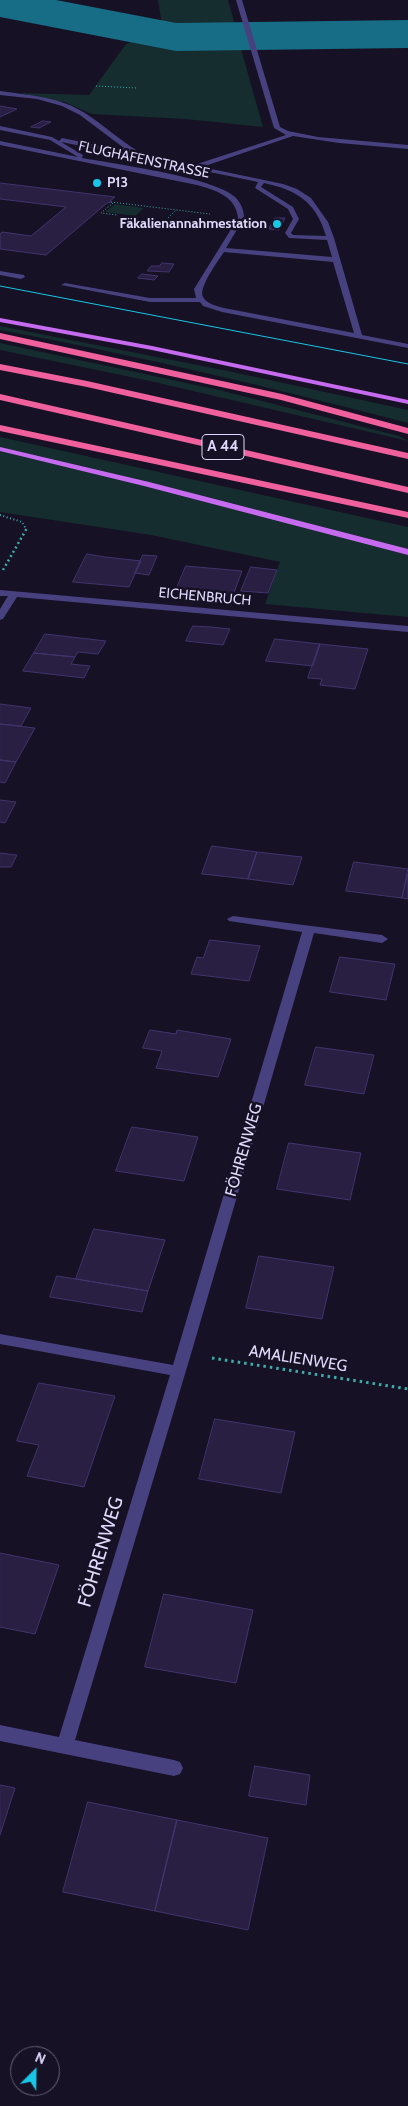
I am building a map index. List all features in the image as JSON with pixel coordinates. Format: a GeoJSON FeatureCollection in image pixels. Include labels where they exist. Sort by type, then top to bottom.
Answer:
{"type":"FeatureCollection","features":[{"type":"Feature","properties":{"kind":"highway"},"geometry":{"type":"LineString","coordinates":[[0,336],[282,397],[408,431]]}},
{"type":"Feature","properties":{"kind":"highway","name":"A 44"},"geometry":{"type":"LineString","coordinates":[[0,367],[408,456]]}},
{"type":"Feature","properties":{"kind":"highway","name":"A 44"},"geometry":{"type":"LineString","coordinates":[[0,397],[408,490]]}},
{"type":"Feature","properties":{"kind":"highway"},"geometry":{"type":"LineString","coordinates":[[0,428],[408,514]]}},
{"type":"Feature","properties":{"kind":"main road"},"geometry":{"type":"LineString","coordinates":[[0,320],[152,348],[408,402]]}},
{"type":"Feature","properties":{"kind":"main road"},"geometry":{"type":"LineString","coordinates":[[0,449],[146,484],[408,552]]}},
{"type":"Feature","properties":{"kind":"street"},"geometry":{"type":"LineString","coordinates":[[239,0],[277,128],[291,135],[408,147]]}},
{"type":"Feature","properties":{"kind":"street"},"geometry":{"type":"LineString","coordinates":[[0,93],[44,99],[72,108],[129,150],[147,157],[262,181],[295,190],[309,199],[325,222],[331,238],[359,336]]}},
{"type":"Feature","properties":{"kind":"street"},"geometry":{"type":"LineString","coordinates":[[0,128],[111,150],[129,150]]}},
{"type":"Feature","properties":{"kind":"street"},"geometry":{"type":"LineString","coordinates":[[194,167],[291,135]]}},
{"type":"Feature","properties":{"kind":"street"},"geometry":{"type":"LineString","coordinates":[[52,139],[90,162]]}},
{"type":"Feature","properties":{"kind":"street","name":"FLUGHAFENSTRASSE"},"geometry":{"type":"LineString","coordinates":[[0,143],[198,183],[225,193],[239,206],[241,212],[238,223],[198,289],[201,300]]}},
{"type":"Feature","properties":{"kind":"street"},"geometry":{"type":"LineString","coordinates":[[4,153],[18,147]]}},
{"type":"Feature","properties":{"kind":"street"},"geometry":{"type":"LineString","coordinates":[[262,181],[257,187],[291,208],[296,219],[288,233],[291,237],[331,238]]}},
{"type":"Feature","properties":{"kind":"street"},"geometry":{"type":"LineString","coordinates":[[221,250],[337,260]]}},
{"type":"Feature","properties":{"kind":"street"},"geometry":{"type":"LineString","coordinates":[[0,273],[21,277]]}},
{"type":"Feature","properties":{"kind":"street"},"geometry":{"type":"LineString","coordinates":[[65,284],[160,301],[201,300],[222,310],[408,346]]}},
{"type":"Feature","properties":{"kind":"street","name":"EICHENBRUCH"},"geometry":{"type":"LineString","coordinates":[[0,593],[408,630]]}},
{"type":"Feature","properties":{"kind":"street"},"geometry":{"type":"LineString","coordinates":[[0,617],[14,594]]}},
{"type":"Feature","properties":{"kind":"street"},"geometry":{"type":"LineString","coordinates":[[233,919],[382,939]]}},
{"type":"Feature","properties":{"kind":"street","name":"FÖHRENWEG"},"geometry":{"type":"LineString","coordinates":[[65,1746],[184,1354],[308,929]]}},
{"type":"Feature","properties":{"kind":"street"},"geometry":{"type":"LineString","coordinates":[[0,1339],[178,1371]]}},
{"type":"Feature","properties":{"kind":"street"},"geometry":{"type":"LineString","coordinates":[[0,1733],[174,1768]]}},
{"type":"Feature","properties":{"kind":"path"},"geometry":{"type":"LineString","coordinates":[[96,86],[137,88]]}},
{"type":"Feature","properties":{"kind":"path"},"geometry":{"type":"LineString","coordinates":[[117,215],[101,213],[113,202],[214,215]]}},
{"type":"Feature","properties":{"kind":"path"},"geometry":{"type":"LineString","coordinates":[[166,220],[176,210]]}},
{"type":"Feature","properties":{"kind":"path"},"geometry":{"type":"LineString","coordinates":[[0,515],[22,522],[27,528],[0,576]]}},
{"type":"Feature","properties":{"kind":"path","name":"AMALIENWEG"},"geometry":{"type":"LineString","coordinates":[[184,1354],[408,1389]]}},
{"type":"Feature","properties":{"kind":"green space"},"geometry":{"type":"Polygon","coordinates":[[[158,0],[228,0],[237,32],[190,33],[163,30],[158,0]]]}},
{"type":"Feature","properties":{"kind":"green space"},"geometry":{"type":"Polygon","coordinates":[[[143,37],[170,41],[239,42],[263,127],[185,119],[92,114],[64,102],[19,93],[89,95],[126,44],[143,37]]]}},
{"type":"Feature","properties":{"kind":"green space"},"geometry":{"type":"Polygon","coordinates":[[[115,204],[144,208],[135,216],[105,212],[115,204]]]}},
{"type":"Feature","properties":{"kind":"green space"},"geometry":{"type":"Polygon","coordinates":[[[0,326],[233,372],[408,410],[408,423],[205,373],[103,350],[0,330],[0,326]]]}},
{"type":"Feature","properties":{"kind":"green space"},"geometry":{"type":"Polygon","coordinates":[[[0,343],[219,390],[399,436],[408,441],[150,381],[0,350],[0,343]]]}},
{"type":"Feature","properties":{"kind":"green space"},"geometry":{"type":"Polygon","coordinates":[[[0,437],[408,527],[408,617],[265,604],[280,562],[151,535],[0,512],[0,437]]]}},
{"type":"Feature","properties":{"kind":"building"},"geometry":{"type":"Polygon","coordinates":[[[0,106],[17,109],[0,117],[0,106]]]}},
{"type":"Feature","properties":{"kind":"building"},"geometry":{"type":"Polygon","coordinates":[[[43,121],[51,122],[39,128],[31,127],[43,121]]]}},
{"type":"Feature","properties":{"kind":"building"},"geometry":{"type":"Polygon","coordinates":[[[0,183],[115,197],[46,255],[0,249],[0,234],[2,232],[31,236],[66,207],[0,199],[0,183]]]}},
{"type":"Feature","properties":{"kind":"building","name":"Fäkalienannahmestation"},"geometry":{"type":"Polygon","coordinates":[[[275,218],[285,218],[279,230],[269,229],[275,218]]]}},
{"type":"Feature","properties":{"kind":"building"},"geometry":{"type":"Polygon","coordinates":[[[162,263],[174,264],[169,272],[147,271],[151,266],[159,266],[162,263]]]}},
{"type":"Feature","properties":{"kind":"building"},"geometry":{"type":"Polygon","coordinates":[[[142,274],[158,276],[154,280],[138,278],[142,274]]]}},
{"type":"Feature","properties":{"kind":"building"},"geometry":{"type":"Polygon","coordinates":[[[87,554],[141,561],[129,587],[73,582],[87,554]]]}},
{"type":"Feature","properties":{"kind":"building"},"geometry":{"type":"Polygon","coordinates":[[[143,555],[157,556],[149,575],[135,573],[143,555]]]}},
{"type":"Feature","properties":{"kind":"building"},"geometry":{"type":"Polygon","coordinates":[[[186,566],[242,571],[233,595],[214,593],[213,595],[176,590],[186,566]]]}},
{"type":"Feature","properties":{"kind":"building"},"geometry":{"type":"Polygon","coordinates":[[[251,567],[277,570],[268,593],[241,591],[251,567]]]}},
{"type":"Feature","properties":{"kind":"building"},"geometry":{"type":"Polygon","coordinates":[[[193,626],[230,629],[223,645],[186,641],[193,626]]]}},
{"type":"Feature","properties":{"kind":"building"},"geometry":{"type":"Polygon","coordinates":[[[45,634],[106,641],[98,654],[78,652],[75,657],[34,653],[45,634]]]}},
{"type":"Feature","properties":{"kind":"building"},"geometry":{"type":"Polygon","coordinates":[[[275,639],[320,644],[313,666],[266,661],[275,639]]]}},
{"type":"Feature","properties":{"kind":"building"},"geometry":{"type":"Polygon","coordinates":[[[320,644],[368,649],[355,689],[320,685],[322,679],[308,678],[320,644]]]}},
{"type":"Feature","properties":{"kind":"building"},"geometry":{"type":"Polygon","coordinates":[[[34,653],[75,657],[71,664],[90,666],[84,678],[23,671],[34,653]]]}},
{"type":"Feature","properties":{"kind":"building"},"geometry":{"type":"Polygon","coordinates":[[[0,704],[31,708],[21,726],[0,724],[0,704]]]}},
{"type":"Feature","properties":{"kind":"building"},"geometry":{"type":"Polygon","coordinates":[[[0,724],[35,728],[16,762],[0,760],[0,724]]]}},
{"type":"Feature","properties":{"kind":"building"},"geometry":{"type":"Polygon","coordinates":[[[0,760],[16,762],[5,783],[0,782],[0,760]]]}},
{"type":"Feature","properties":{"kind":"building"},"geometry":{"type":"Polygon","coordinates":[[[0,800],[16,802],[5,823],[0,822],[0,800]]]}},
{"type":"Feature","properties":{"kind":"building"},"geometry":{"type":"Polygon","coordinates":[[[212,846],[257,852],[248,879],[202,874],[212,846]]]}},
{"type":"Feature","properties":{"kind":"building"},"geometry":{"type":"Polygon","coordinates":[[[257,852],[302,857],[293,885],[248,879],[257,852]]]}},
{"type":"Feature","properties":{"kind":"building"},"geometry":{"type":"Polygon","coordinates":[[[0,853],[17,855],[11,867],[0,867],[0,853]]]}},
{"type":"Feature","properties":{"kind":"building"},"geometry":{"type":"Polygon","coordinates":[[[354,862],[408,869],[402,898],[346,891],[354,862]]]}},
{"type":"Feature","properties":{"kind":"building"},"geometry":{"type":"Polygon","coordinates":[[[408,874],[408,899],[402,898],[408,874]]]}},
{"type":"Feature","properties":{"kind":"building"},"geometry":{"type":"Polygon","coordinates":[[[210,940],[260,946],[249,981],[191,974],[197,957],[203,958],[210,940]]]}},
{"type":"Feature","properties":{"kind":"building"},"geometry":{"type":"Polygon","coordinates":[[[340,957],[395,964],[386,1000],[330,992],[340,957]]]}},
{"type":"Feature","properties":{"kind":"building"},"geometry":{"type":"Polygon","coordinates":[[[150,1030],[176,1034],[177,1030],[231,1039],[218,1077],[156,1068],[162,1051],[143,1048],[150,1030]]]}},
{"type":"Feature","properties":{"kind":"building"},"geometry":{"type":"Polygon","coordinates":[[[316,1047],[374,1055],[364,1094],[305,1085],[316,1047]]]}},
{"type":"Feature","properties":{"kind":"building"},"geometry":{"type":"Polygon","coordinates":[[[132,1127],[198,1137],[184,1181],[116,1171],[132,1127]]]}},
{"type":"Feature","properties":{"kind":"building"},"geometry":{"type":"Polygon","coordinates":[[[289,1143],[361,1153],[350,1200],[277,1189],[289,1143]]]}},
{"type":"Feature","properties":{"kind":"building"},"geometry":{"type":"Polygon","coordinates":[[[94,1229],[165,1240],[148,1291],[76,1279],[94,1229]]]}},
{"type":"Feature","properties":{"kind":"building"},"geometry":{"type":"Polygon","coordinates":[[[259,1256],[334,1267],[322,1319],[246,1308],[259,1256]]]}},
{"type":"Feature","properties":{"kind":"building"},"geometry":{"type":"Polygon","coordinates":[[[57,1276],[148,1291],[142,1312],[50,1297],[57,1276]]]}},
{"type":"Feature","properties":{"kind":"building"},"geometry":{"type":"Polygon","coordinates":[[[39,1383],[115,1396],[84,1487],[27,1476],[39,1445],[17,1441],[39,1383]]]}},
{"type":"Feature","properties":{"kind":"building"},"geometry":{"type":"Polygon","coordinates":[[[215,1419],[295,1432],[281,1493],[199,1479],[215,1419]]]}},
{"type":"Feature","properties":{"kind":"building"},"geometry":{"type":"Polygon","coordinates":[[[0,1553],[59,1565],[35,1634],[0,1627],[0,1553]]]}},
{"type":"Feature","properties":{"kind":"building"},"geometry":{"type":"Polygon","coordinates":[[[164,1594],[253,1610],[236,1683],[145,1667],[164,1594]]]}},
{"type":"Feature","properties":{"kind":"building"},"geometry":{"type":"Polygon","coordinates":[[[255,1766],[310,1775],[306,1805],[249,1796],[255,1766]]]}},
{"type":"Feature","properties":{"kind":"building"},"geometry":{"type":"Polygon","coordinates":[[[0,1785],[15,1788],[0,1835],[0,1785]]]}},
{"type":"Feature","properties":{"kind":"building"},"geometry":{"type":"Polygon","coordinates":[[[88,1802],[177,1820],[155,1911],[63,1892],[88,1802]]]}},
{"type":"Feature","properties":{"kind":"building"},"geometry":{"type":"Polygon","coordinates":[[[177,1820],[268,1838],[248,1930],[155,1911],[177,1820]]]}},
{"type":"Feature","properties":{"kind":"taxiway"},"geometry":{"type":"LineString","coordinates":[[0,3],[176,37],[408,34]]}},
{"type":"Feature","properties":{"kind":"tram line"},"geometry":{"type":"LineString","coordinates":[[0,286],[408,364]]}},
{"type":"Feature","properties":{"kind":"place","name":"P13"},"geometry":{"type":"Point","coordinates":[97,183]}},
{"type":"Feature","properties":{"kind":"place","name":"Fäkalienannahmestation"},"geometry":{"type":"Point","coordinates":[277,224]}}]}
